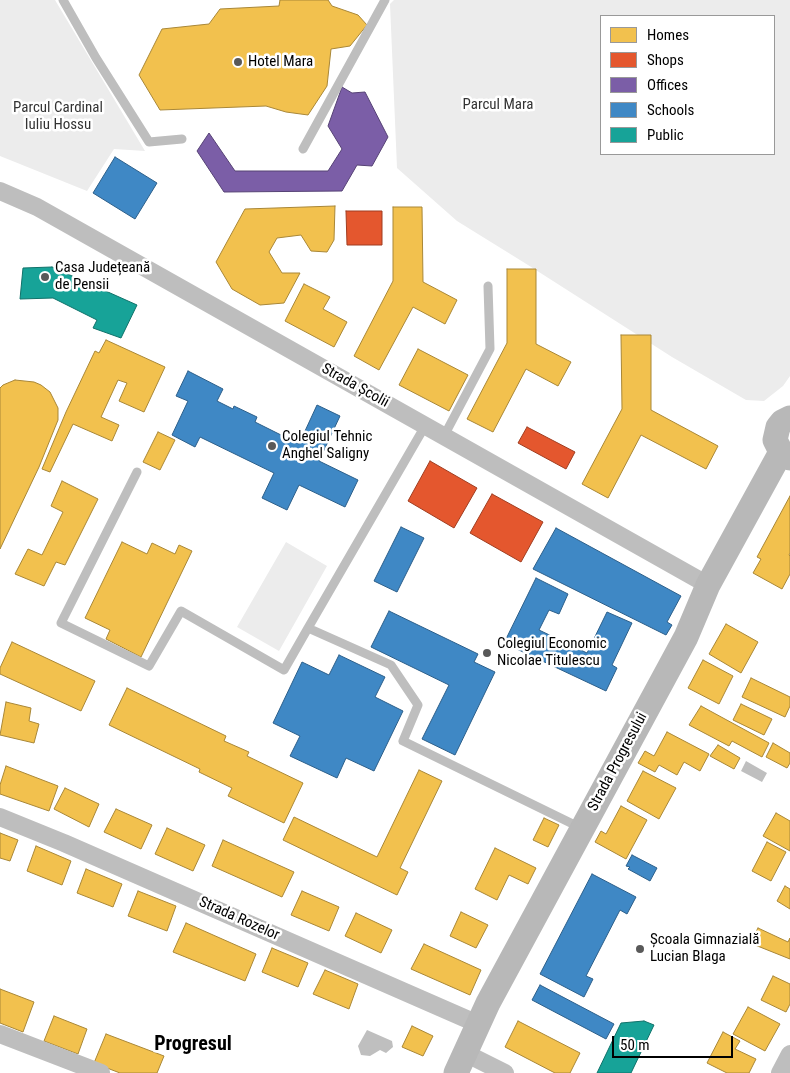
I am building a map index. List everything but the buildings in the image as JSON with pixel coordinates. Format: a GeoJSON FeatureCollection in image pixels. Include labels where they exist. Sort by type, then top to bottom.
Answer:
{"type":"FeatureCollection","features":[{"type":"Feature","properties":{"kind":"street","name":"Strada Școlii"},"geometry":{"type":"LineString","coordinates":[[0,191],[37,207],[708,586]]}},
{"type":"Feature","properties":{"kind":"street","name":"Strada Progresului"},"geometry":{"type":"LineString","coordinates":[[460,1063],[492,995],[686,637],[708,586],[785,455],[777,447],[775,433],[782,422],[790,418]]}},
{"type":"Feature","properties":{"kind":"street","name":"Strada Rozelor"},"geometry":{"type":"LineString","coordinates":[[0,817],[478,1024]]}},
{"type":"Feature","properties":{"kind":"street"},"geometry":{"type":"LineString","coordinates":[[0,1034],[101,1073]]}},
{"type":"Feature","properties":{"kind":"street"},"geometry":{"type":"LineString","coordinates":[[780,1073],[790,1054]]}},
{"type":"Feature","properties":{"kind":"street"},"geometry":{"type":"LineString","coordinates":[[460,1063],[505,1073]]}},
{"type":"Feature","properties":{"kind":"lane"},"geometry":{"type":"LineString","coordinates":[[63,0],[96,58],[149,142],[182,139]]}},
{"type":"Feature","properties":{"kind":"lane"},"geometry":{"type":"LineString","coordinates":[[303,149],[385,0]]}},
{"type":"Feature","properties":{"kind":"lane"},"geometry":{"type":"LineString","coordinates":[[444,436],[490,349],[488,286]]}},
{"type":"Feature","properties":{"kind":"lane"},"geometry":{"type":"LineString","coordinates":[[137,472],[60,623],[150,666],[181,612],[284,670],[426,426]]}},
{"type":"Feature","properties":{"kind":"lane"},"geometry":{"type":"LineString","coordinates":[[308,628],[391,665],[418,705],[403,740],[582,829]]}},
{"type":"Feature","properties":{"kind":"green space","name":"Parcul Cardinal Iuliu Hossu"},"geometry":{"type":"Polygon","coordinates":[[[0,0],[55,0],[145,151],[114,149],[87,191],[0,156],[0,0]]]}},
{"type":"Feature","properties":{"kind":"green space","name":"Parcul Mara"},"geometry":{"type":"Polygon","coordinates":[[[394,0],[790,0],[790,376],[783,386],[764,401],[746,400],[672,357],[457,221],[397,168],[390,4],[394,0]]]}},
{"type":"Feature","properties":{"kind":"green space"},"geometry":{"type":"Polygon","coordinates":[[[286,542],[327,566],[279,651],[237,627],[286,542]]]}},
{"type":"Feature","properties":{"kind":"shaded area"},"geometry":{"type":"Polygon","coordinates":[[[746,761],[767,773],[762,782],[741,771],[746,761]]]}},
{"type":"Feature","properties":{"kind":"shaded area"},"geometry":{"type":"Polygon","coordinates":[[[367,1030],[392,1041],[393,1047],[386,1053],[380,1050],[370,1056],[361,1055],[358,1046],[367,1030]]]}},
{"type":"Feature","properties":{"kind":"place","name":"Hotel Mara"},"geometry":{"type":"Point","coordinates":[238,62]}},
{"type":"Feature","properties":{"kind":"place","name":"Casa Județeană de Pensii"},"geometry":{"type":"Point","coordinates":[45,277]}},
{"type":"Feature","properties":{"kind":"place","name":"Colegiul Tehnic Anghel Saligny"},"geometry":{"type":"Point","coordinates":[272,446]}},
{"type":"Feature","properties":{"kind":"place","name":"Colegiul Economic Nicolae Titulescu"},"geometry":{"type":"Point","coordinates":[487,653]}},
{"type":"Feature","properties":{"kind":"place","name":"Școala Gimnazială Lucian Blaga"},"geometry":{"type":"Point","coordinates":[640,949]}},
{"type":"Feature","properties":{"kind":"district","name":"Progresul"},"geometry":{"type":"Point","coordinates":[193,1045]}}]}
